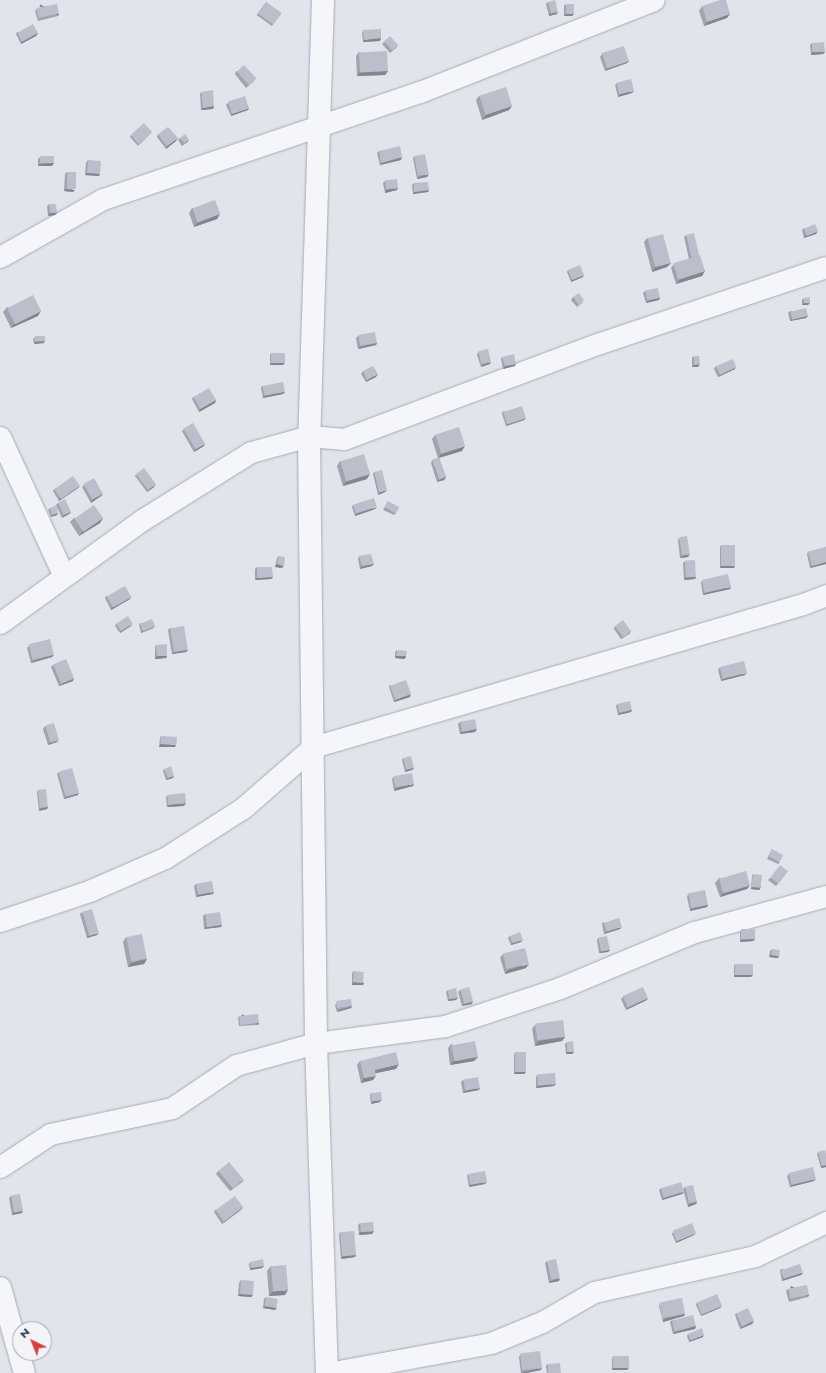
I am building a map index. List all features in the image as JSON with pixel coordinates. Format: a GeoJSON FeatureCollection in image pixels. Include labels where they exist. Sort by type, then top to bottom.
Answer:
{"type":"FeatureCollection","features":[{"type":"Feature","properties":{"kind":"street"},"geometry":{"type":"LineString","coordinates":[[323,0],[324,27],[317,126],[309,436],[316,1043],[327,1373],[491,1343],[542,1322],[594,1292],[755,1256],[826,1222]]}},
{"type":"Feature","properties":{"kind":"street"},"geometry":{"type":"LineString","coordinates":[[0,257],[103,199],[420,92],[654,0]]}},
{"type":"Feature","properties":{"kind":"street"},"geometry":{"type":"LineString","coordinates":[[0,623],[142,520],[251,452],[309,436],[344,439],[600,343],[826,267]]}},
{"type":"Feature","properties":{"kind":"street"},"geometry":{"type":"LineString","coordinates":[[0,437],[64,576]]}},
{"type":"Feature","properties":{"kind":"street"},"geometry":{"type":"LineString","coordinates":[[0,921],[89,891],[165,858],[244,808],[312,747],[795,606],[826,595]]}},
{"type":"Feature","properties":{"kind":"street"},"geometry":{"type":"LineString","coordinates":[[0,1167],[50,1134],[172,1108],[236,1065],[316,1043],[445,1026],[560,988],[694,932],[826,896]]}},
{"type":"Feature","properties":{"kind":"street"},"geometry":{"type":"LineString","coordinates":[[0,1287],[24,1373]]}},
{"type":"Feature","properties":{"kind":"building"},"geometry":{"type":"Polygon","coordinates":[[[555,0],[558,12],[551,13],[548,2],[555,0]]]}},
{"type":"Feature","properties":{"kind":"building"},"geometry":{"type":"Polygon","coordinates":[[[720,0],[726,0],[730,14],[707,22],[702,6],[720,0]]]}},
{"type":"Feature","properties":{"kind":"building"},"geometry":{"type":"Polygon","coordinates":[[[266,2],[281,13],[273,24],[258,13],[266,2]]]}},
{"type":"Feature","properties":{"kind":"building"},"geometry":{"type":"Polygon","coordinates":[[[57,4],[59,14],[38,18],[36,8],[57,4]]]}},
{"type":"Feature","properties":{"kind":"building"},"geometry":{"type":"Polygon","coordinates":[[[566,4],[574,4],[574,14],[566,14],[566,4]]]}},
{"type":"Feature","properties":{"kind":"building"},"geometry":{"type":"Polygon","coordinates":[[[33,24],[38,33],[22,41],[17,33],[33,24]]]}},
{"type":"Feature","properties":{"kind":"building"},"geometry":{"type":"Polygon","coordinates":[[[381,29],[381,38],[364,40],[363,30],[381,29]]]}},
{"type":"Feature","properties":{"kind":"building"},"geometry":{"type":"Polygon","coordinates":[[[390,36],[398,45],[392,50],[384,41],[390,36]]]}},
{"type":"Feature","properties":{"kind":"building"},"geometry":{"type":"Polygon","coordinates":[[[824,42],[825,52],[812,52],[812,43],[824,42]]]}},
{"type":"Feature","properties":{"kind":"building"},"geometry":{"type":"Polygon","coordinates":[[[624,46],[629,61],[607,68],[602,53],[624,46]]]}},
{"type":"Feature","properties":{"kind":"building"},"geometry":{"type":"Polygon","coordinates":[[[387,51],[388,71],[360,72],[359,52],[387,51]]]}},
{"type":"Feature","properties":{"kind":"building"},"geometry":{"type":"Polygon","coordinates":[[[244,65],[256,78],[249,85],[237,72],[244,65]]]}},
{"type":"Feature","properties":{"kind":"building"},"geometry":{"type":"Polygon","coordinates":[[[631,79],[634,91],[619,94],[616,83],[631,79]]]}},
{"type":"Feature","properties":{"kind":"building"},"geometry":{"type":"Polygon","coordinates":[[[506,87],[512,106],[486,115],[479,96],[506,87]]]}},
{"type":"Feature","properties":{"kind":"building"},"geometry":{"type":"Polygon","coordinates":[[[213,90],[214,106],[203,108],[201,92],[213,90]]]}},
{"type":"Feature","properties":{"kind":"building"},"geometry":{"type":"Polygon","coordinates":[[[245,96],[249,108],[232,114],[228,102],[245,96]]]}},
{"type":"Feature","properties":{"kind":"building"},"geometry":{"type":"Polygon","coordinates":[[[144,123],[152,132],[139,144],[131,135],[144,123]]]}},
{"type":"Feature","properties":{"kind":"building"},"geometry":{"type":"Polygon","coordinates":[[[168,127],[178,138],[167,146],[158,134],[168,127]]]}},
{"type":"Feature","properties":{"kind":"building"},"geometry":{"type":"Polygon","coordinates":[[[185,134],[189,140],[184,143],[180,138],[185,134]]]}},
{"type":"Feature","properties":{"kind":"building"},"geometry":{"type":"Polygon","coordinates":[[[400,146],[402,157],[381,163],[379,151],[400,146]]]}},
{"type":"Feature","properties":{"kind":"building"},"geometry":{"type":"Polygon","coordinates":[[[425,154],[429,174],[418,176],[414,156],[425,154]]]}},
{"type":"Feature","properties":{"kind":"building"},"geometry":{"type":"Polygon","coordinates":[[[40,156],[54,156],[54,163],[40,163],[40,156]]]}},
{"type":"Feature","properties":{"kind":"building"},"geometry":{"type":"Polygon","coordinates":[[[88,160],[101,161],[100,174],[87,173],[88,160]]]}},
{"type":"Feature","properties":{"kind":"building"},"geometry":{"type":"Polygon","coordinates":[[[67,172],[76,172],[76,189],[67,189],[67,172]]]}},
{"type":"Feature","properties":{"kind":"building"},"geometry":{"type":"Polygon","coordinates":[[[397,179],[398,188],[386,189],[385,180],[397,179]]]}},
{"type":"Feature","properties":{"kind":"building"},"geometry":{"type":"Polygon","coordinates":[[[428,182],[429,190],[414,192],[414,183],[428,182]]]}},
{"type":"Feature","properties":{"kind":"building"},"geometry":{"type":"Polygon","coordinates":[[[215,200],[220,214],[198,222],[192,208],[215,200]]]}},
{"type":"Feature","properties":{"kind":"building"},"geometry":{"type":"Polygon","coordinates":[[[49,204],[56,204],[57,213],[50,213],[49,204]]]}},
{"type":"Feature","properties":{"kind":"building"},"geometry":{"type":"Polygon","coordinates":[[[815,224],[818,231],[807,236],[804,229],[815,224]]]}},
{"type":"Feature","properties":{"kind":"building"},"geometry":{"type":"Polygon","coordinates":[[[694,233],[699,255],[691,257],[686,235],[694,233]]]}},
{"type":"Feature","properties":{"kind":"building"},"geometry":{"type":"Polygon","coordinates":[[[663,234],[671,263],[655,267],[648,238],[663,234]]]}},
{"type":"Feature","properties":{"kind":"building"},"geometry":{"type":"Polygon","coordinates":[[[700,255],[705,271],[678,279],[673,263],[700,255]]]}},
{"type":"Feature","properties":{"kind":"building"},"geometry":{"type":"Polygon","coordinates":[[[580,265],[584,275],[572,280],[568,270],[580,265]]]}},
{"type":"Feature","properties":{"kind":"building"},"geometry":{"type":"Polygon","coordinates":[[[658,288],[660,298],[647,300],[645,290],[658,288]]]}},
{"type":"Feature","properties":{"kind":"building"},"geometry":{"type":"Polygon","coordinates":[[[579,293],[584,300],[579,305],[573,297],[579,293]]]}},
{"type":"Feature","properties":{"kind":"building"},"geometry":{"type":"Polygon","coordinates":[[[33,295],[41,311],[15,324],[7,308],[33,295]]]}},
{"type":"Feature","properties":{"kind":"building"},"geometry":{"type":"Polygon","coordinates":[[[810,297],[810,303],[804,303],[804,298],[810,297]]]}},
{"type":"Feature","properties":{"kind":"building"},"geometry":{"type":"Polygon","coordinates":[[[806,308],[808,316],[792,320],[790,312],[806,308]]]}},
{"type":"Feature","properties":{"kind":"building"},"geometry":{"type":"Polygon","coordinates":[[[375,332],[377,343],[360,346],[358,335],[375,332]]]}},
{"type":"Feature","properties":{"kind":"building"},"geometry":{"type":"Polygon","coordinates":[[[35,336],[45,336],[45,341],[35,341],[35,336]]]}},
{"type":"Feature","properties":{"kind":"building"},"geometry":{"type":"Polygon","coordinates":[[[488,349],[491,362],[481,364],[478,351],[488,349]]]}},
{"type":"Feature","properties":{"kind":"building"},"geometry":{"type":"Polygon","coordinates":[[[271,353],[285,353],[285,363],[271,363],[271,353]]]}},
{"type":"Feature","properties":{"kind":"building"},"geometry":{"type":"Polygon","coordinates":[[[514,354],[516,364],[505,366],[502,357],[514,354]]]}},
{"type":"Feature","properties":{"kind":"building"},"geometry":{"type":"Polygon","coordinates":[[[694,356],[699,356],[700,364],[694,365],[694,356]]]}},
{"type":"Feature","properties":{"kind":"building"},"geometry":{"type":"Polygon","coordinates":[[[733,359],[736,367],[720,375],[716,366],[733,359]]]}},
{"type":"Feature","properties":{"kind":"building"},"geometry":{"type":"Polygon","coordinates":[[[373,366],[378,374],[367,380],[363,371],[373,366]]]}},
{"type":"Feature","properties":{"kind":"building"},"geometry":{"type":"Polygon","coordinates":[[[283,382],[285,392],[264,396],[262,386],[283,382]]]}},
{"type":"Feature","properties":{"kind":"building"},"geometry":{"type":"Polygon","coordinates":[[[209,388],[216,400],[200,409],[193,397],[209,388]]]}},
{"type":"Feature","properties":{"kind":"building"},"geometry":{"type":"Polygon","coordinates":[[[522,406],[526,418],[507,425],[503,412],[522,406]]]}},
{"type":"Feature","properties":{"kind":"building"},"geometry":{"type":"Polygon","coordinates":[[[193,423],[205,444],[195,449],[183,428],[193,423]]]}},
{"type":"Feature","properties":{"kind":"building"},"geometry":{"type":"Polygon","coordinates":[[[459,427],[465,446],[441,454],[435,435],[459,427]]]}},
{"type":"Feature","properties":{"kind":"building"},"geometry":{"type":"Polygon","coordinates":[[[364,454],[370,474],[346,481],[340,461],[364,454]]]}},
{"type":"Feature","properties":{"kind":"building"},"geometry":{"type":"Polygon","coordinates":[[[439,458],[446,477],[439,479],[432,460],[439,458]]]}},
{"type":"Feature","properties":{"kind":"building"},"geometry":{"type":"Polygon","coordinates":[[[144,468],[156,484],[148,490],[136,474],[144,468]]]}},
{"type":"Feature","properties":{"kind":"building"},"geometry":{"type":"Polygon","coordinates":[[[382,470],[387,490],[379,492],[374,472],[382,470]]]}},
{"type":"Feature","properties":{"kind":"building"},"geometry":{"type":"Polygon","coordinates":[[[73,476],[80,486],[61,499],[54,489],[73,476]]]}},
{"type":"Feature","properties":{"kind":"building"},"geometry":{"type":"Polygon","coordinates":[[[94,478],[103,494],[92,500],[84,484],[94,478]]]}},
{"type":"Feature","properties":{"kind":"building"},"geometry":{"type":"Polygon","coordinates":[[[374,498],[377,507],[356,513],[353,505],[374,498]]]}},
{"type":"Feature","properties":{"kind":"building"},"geometry":{"type":"Polygon","coordinates":[[[65,499],[71,512],[64,515],[58,502],[65,499]]]}},
{"type":"Feature","properties":{"kind":"building"},"geometry":{"type":"Polygon","coordinates":[[[388,501],[399,507],[396,513],[385,507],[388,501]]]}},
{"type":"Feature","properties":{"kind":"building"},"geometry":{"type":"Polygon","coordinates":[[[56,505],[58,513],[52,515],[50,508],[56,505]]]}},
{"type":"Feature","properties":{"kind":"building"},"geometry":{"type":"Polygon","coordinates":[[[94,505],[103,518],[84,532],[74,519],[94,505]]]}},
{"type":"Feature","properties":{"kind":"building"},"geometry":{"type":"Polygon","coordinates":[[[687,536],[690,554],[682,555],[679,537],[687,536]]]}},
{"type":"Feature","properties":{"kind":"building"},"geometry":{"type":"Polygon","coordinates":[[[721,545],[735,545],[735,566],[721,566],[721,545]]]}},
{"type":"Feature","properties":{"kind":"building"},"geometry":{"type":"Polygon","coordinates":[[[826,547],[826,562],[812,566],[808,552],[826,547]]]}},
{"type":"Feature","properties":{"kind":"building"},"geometry":{"type":"Polygon","coordinates":[[[371,554],[374,564],[362,566],[359,556],[371,554]]]}},
{"type":"Feature","properties":{"kind":"building"},"geometry":{"type":"Polygon","coordinates":[[[279,556],[285,557],[284,566],[277,564],[279,556]]]}},
{"type":"Feature","properties":{"kind":"building"},"geometry":{"type":"Polygon","coordinates":[[[695,560],[696,577],[686,578],[685,561],[695,560]]]}},
{"type":"Feature","properties":{"kind":"building"},"geometry":{"type":"Polygon","coordinates":[[[257,567],[272,567],[273,577],[257,578],[257,567]]]}},
{"type":"Feature","properties":{"kind":"building"},"geometry":{"type":"Polygon","coordinates":[[[728,574],[731,587],[705,593],[702,580],[728,574]]]}},
{"type":"Feature","properties":{"kind":"building"},"geometry":{"type":"Polygon","coordinates":[[[125,586],[131,597],[113,608],[107,596],[125,586]]]}},
{"type":"Feature","properties":{"kind":"building"},"geometry":{"type":"Polygon","coordinates":[[[128,616],[133,624],[121,631],[116,623],[128,616]]]}},
{"type":"Feature","properties":{"kind":"building"},"geometry":{"type":"Polygon","coordinates":[[[152,619],[155,626],[143,631],[140,624],[152,619]]]}},
{"type":"Feature","properties":{"kind":"building"},"geometry":{"type":"Polygon","coordinates":[[[623,620],[631,631],[623,637],[615,626],[623,620]]]}},
{"type":"Feature","properties":{"kind":"building"},"geometry":{"type":"Polygon","coordinates":[[[184,626],[188,650],[174,652],[170,628],[184,626]]]}},
{"type":"Feature","properties":{"kind":"building"},"geometry":{"type":"Polygon","coordinates":[[[50,639],[54,655],[33,660],[29,644],[50,639]]]}},
{"type":"Feature","properties":{"kind":"building"},"geometry":{"type":"Polygon","coordinates":[[[167,644],[167,656],[157,656],[156,645],[167,644]]]}},
{"type":"Feature","properties":{"kind":"building"},"geometry":{"type":"Polygon","coordinates":[[[397,650],[407,651],[406,656],[396,656],[397,650]]]}},
{"type":"Feature","properties":{"kind":"building"},"geometry":{"type":"Polygon","coordinates":[[[66,659],[74,678],[61,684],[53,664],[66,659]]]}},
{"type":"Feature","properties":{"kind":"building"},"geometry":{"type":"Polygon","coordinates":[[[744,661],[747,673],[723,679],[720,667],[744,661]]]}},
{"type":"Feature","properties":{"kind":"building"},"geometry":{"type":"Polygon","coordinates":[[[406,680],[411,694],[395,700],[390,686],[406,680]]]}},
{"type":"Feature","properties":{"kind":"building"},"geometry":{"type":"Polygon","coordinates":[[[630,701],[632,710],[619,713],[617,704],[630,701]]]}},
{"type":"Feature","properties":{"kind":"building"},"geometry":{"type":"Polygon","coordinates":[[[475,719],[477,729],[462,732],[460,722],[475,719]]]}},
{"type":"Feature","properties":{"kind":"building"},"geometry":{"type":"Polygon","coordinates":[[[54,723],[59,740],[50,743],[45,725],[54,723]]]}},
{"type":"Feature","properties":{"kind":"building"},"geometry":{"type":"Polygon","coordinates":[[[161,736],[177,737],[176,745],[160,744],[161,736]]]}},
{"type":"Feature","properties":{"kind":"building"},"geometry":{"type":"Polygon","coordinates":[[[411,756],[414,768],[406,770],[403,758],[411,756]]]}},
{"type":"Feature","properties":{"kind":"building"},"geometry":{"type":"Polygon","coordinates":[[[171,766],[174,776],[168,778],[164,769],[171,766]]]}},
{"type":"Feature","properties":{"kind":"building"},"geometry":{"type":"Polygon","coordinates":[[[72,768],[79,793],[66,797],[59,772],[72,768]]]}},
{"type":"Feature","properties":{"kind":"building"},"geometry":{"type":"Polygon","coordinates":[[[412,773],[414,784],[395,787],[393,776],[412,773]]]}},
{"type":"Feature","properties":{"kind":"building"},"geometry":{"type":"Polygon","coordinates":[[[46,789],[48,807],[40,808],[38,790],[46,789]]]}},
{"type":"Feature","properties":{"kind":"building"},"geometry":{"type":"Polygon","coordinates":[[[185,793],[186,803],[168,805],[167,795],[185,793]]]}},
{"type":"Feature","properties":{"kind":"building"},"geometry":{"type":"Polygon","coordinates":[[[772,849],[783,855],[779,862],[768,856],[772,849]]]}},
{"type":"Feature","properties":{"kind":"building"},"geometry":{"type":"Polygon","coordinates":[[[780,865],[788,871],[778,884],[770,878],[780,865]]]}},
{"type":"Feature","properties":{"kind":"building"},"geometry":{"type":"Polygon","coordinates":[[[746,871],[750,885],[723,893],[719,879],[746,871]]]}},
{"type":"Feature","properties":{"kind":"building"},"geometry":{"type":"Polygon","coordinates":[[[753,874],[762,875],[761,888],[752,887],[753,874]]]}},
{"type":"Feature","properties":{"kind":"building"},"geometry":{"type":"Polygon","coordinates":[[[212,881],[214,892],[198,895],[196,884],[212,881]]]}},
{"type":"Feature","properties":{"kind":"building"},"geometry":{"type":"Polygon","coordinates":[[[705,890],[708,905],[691,908],[688,893],[705,890]]]}},
{"type":"Feature","properties":{"kind":"building"},"geometry":{"type":"Polygon","coordinates":[[[92,909],[99,933],[89,936],[82,912],[92,909]]]}},
{"type":"Feature","properties":{"kind":"building"},"geometry":{"type":"Polygon","coordinates":[[[220,912],[222,925],[207,927],[205,914],[220,912]]]}},
{"type":"Feature","properties":{"kind":"building"},"geometry":{"type":"Polygon","coordinates":[[[619,918],[622,927],[607,932],[604,923],[619,918]]]}},
{"type":"Feature","properties":{"kind":"building"},"geometry":{"type":"Polygon","coordinates":[[[741,929],[755,929],[755,939],[741,939],[741,929]]]}},
{"type":"Feature","properties":{"kind":"building"},"geometry":{"type":"Polygon","coordinates":[[[520,932],[523,940],[512,943],[510,936],[520,932]]]}},
{"type":"Feature","properties":{"kind":"building"},"geometry":{"type":"Polygon","coordinates":[[[142,934],[147,959],[131,962],[126,937],[142,934]]]}},
{"type":"Feature","properties":{"kind":"building"},"geometry":{"type":"Polygon","coordinates":[[[607,936],[610,950],[601,952],[598,938],[607,936]]]}},
{"type":"Feature","properties":{"kind":"building"},"geometry":{"type":"Polygon","coordinates":[[[525,948],[529,964],[507,969],[503,954],[525,948]]]}},
{"type":"Feature","properties":{"kind":"building"},"geometry":{"type":"Polygon","coordinates":[[[772,949],[780,950],[779,956],[771,955],[772,949]]]}},
{"type":"Feature","properties":{"kind":"building"},"geometry":{"type":"Polygon","coordinates":[[[735,964],[753,964],[753,975],[735,975],[735,964]]]}},
{"type":"Feature","properties":{"kind":"building"},"geometry":{"type":"Polygon","coordinates":[[[354,971],[364,972],[363,983],[353,982],[354,971]]]}},
{"type":"Feature","properties":{"kind":"building"},"geometry":{"type":"Polygon","coordinates":[[[469,987],[473,1001],[464,1004],[460,989],[469,987]]]}},
{"type":"Feature","properties":{"kind":"building"},"geometry":{"type":"Polygon","coordinates":[[[643,987],[648,998],[628,1007],[623,996],[643,987]]]}},
{"type":"Feature","properties":{"kind":"building"},"geometry":{"type":"Polygon","coordinates":[[[456,988],[458,998],[449,999],[448,990],[456,988]]]}},
{"type":"Feature","properties":{"kind":"building"},"geometry":{"type":"Polygon","coordinates":[[[351,999],[352,1006],[337,1008],[336,1001],[351,999]]]}},
{"type":"Feature","properties":{"kind":"building"},"geometry":{"type":"Polygon","coordinates":[[[258,1014],[259,1023],[240,1025],[239,1016],[258,1014]]]}},
{"type":"Feature","properties":{"kind":"building"},"geometry":{"type":"Polygon","coordinates":[[[563,1020],[565,1037],[537,1040],[535,1023],[563,1020]]]}},
{"type":"Feature","properties":{"kind":"building"},"geometry":{"type":"Polygon","coordinates":[[[475,1041],[478,1057],[454,1061],[451,1046],[475,1041]]]}},
{"type":"Feature","properties":{"kind":"building"},"geometry":{"type":"Polygon","coordinates":[[[573,1041],[574,1052],[567,1052],[567,1042],[573,1041]]]}},
{"type":"Feature","properties":{"kind":"building"},"geometry":{"type":"Polygon","coordinates":[[[396,1052],[399,1064],[375,1070],[376,1076],[364,1078],[360,1061],[396,1052]]]}},
{"type":"Feature","properties":{"kind":"building"},"geometry":{"type":"Polygon","coordinates":[[[515,1052],[526,1052],[526,1072],[515,1072],[515,1052]]]}},
{"type":"Feature","properties":{"kind":"building"},"geometry":{"type":"Polygon","coordinates":[[[555,1073],[556,1084],[538,1086],[537,1075],[555,1073]]]}},
{"type":"Feature","properties":{"kind":"building"},"geometry":{"type":"Polygon","coordinates":[[[478,1077],[480,1088],[465,1090],[463,1080],[478,1077]]]}},
{"type":"Feature","properties":{"kind":"building"},"geometry":{"type":"Polygon","coordinates":[[[381,1092],[382,1100],[372,1101],[371,1093],[381,1092]]]}},
{"type":"Feature","properties":{"kind":"building"},"geometry":{"type":"Polygon","coordinates":[[[825,1150],[826,1165],[822,1166],[818,1152],[825,1150]]]}},
{"type":"Feature","properties":{"kind":"building"},"geometry":{"type":"Polygon","coordinates":[[[229,1162],[244,1180],[233,1189],[218,1171],[229,1162]]]}},
{"type":"Feature","properties":{"kind":"building"},"geometry":{"type":"Polygon","coordinates":[[[813,1167],[816,1179],[792,1185],[789,1173],[813,1167]]]}},
{"type":"Feature","properties":{"kind":"building"},"geometry":{"type":"Polygon","coordinates":[[[485,1171],[487,1182],[470,1185],[468,1174],[485,1171]]]}},
{"type":"Feature","properties":{"kind":"building"},"geometry":{"type":"Polygon","coordinates":[[[681,1182],[684,1192],[664,1198],[661,1188],[681,1182]]]}},
{"type":"Feature","properties":{"kind":"building"},"geometry":{"type":"Polygon","coordinates":[[[693,1185],[697,1202],[689,1203],[685,1187],[693,1185]]]}},
{"type":"Feature","properties":{"kind":"building"},"geometry":{"type":"Polygon","coordinates":[[[20,1194],[23,1211],[14,1212],[11,1196],[20,1194]]]}},
{"type":"Feature","properties":{"kind":"building"},"geometry":{"type":"Polygon","coordinates":[[[235,1196],[243,1207],[224,1221],[216,1210],[235,1196]]]}},
{"type":"Feature","properties":{"kind":"building"},"geometry":{"type":"Polygon","coordinates":[[[373,1222],[374,1231],[361,1232],[360,1223],[373,1222]]]}},
{"type":"Feature","properties":{"kind":"building"},"geometry":{"type":"Polygon","coordinates":[[[692,1223],[696,1233],[677,1241],[673,1231],[692,1223]]]}},
{"type":"Feature","properties":{"kind":"building"},"geometry":{"type":"Polygon","coordinates":[[[354,1231],[356,1255],[342,1256],[340,1232],[354,1231]]]}},
{"type":"Feature","properties":{"kind":"building"},"geometry":{"type":"Polygon","coordinates":[[[263,1259],[264,1266],[251,1268],[250,1262],[263,1259]]]}},
{"type":"Feature","properties":{"kind":"building"},"geometry":{"type":"Polygon","coordinates":[[[556,1259],[560,1278],[551,1279],[547,1261],[556,1259]]]}},
{"type":"Feature","properties":{"kind":"building"},"geometry":{"type":"Polygon","coordinates":[[[800,1264],[803,1273],[784,1279],[781,1270],[800,1264]]]}},
{"type":"Feature","properties":{"kind":"building"},"geometry":{"type":"Polygon","coordinates":[[[286,1265],[288,1290],[273,1291],[271,1266],[286,1265]]]}},
{"type":"Feature","properties":{"kind":"building"},"geometry":{"type":"Polygon","coordinates":[[[241,1280],[254,1281],[253,1295],[240,1294],[241,1280]]]}},
{"type":"Feature","properties":{"kind":"building"},"geometry":{"type":"Polygon","coordinates":[[[807,1285],[809,1295],[790,1298],[788,1289],[807,1285]]]}},
{"type":"Feature","properties":{"kind":"building"},"geometry":{"type":"Polygon","coordinates":[[[717,1294],[722,1306],[702,1315],[697,1303],[717,1294]]]}},
{"type":"Feature","properties":{"kind":"building"},"geometry":{"type":"Polygon","coordinates":[[[266,1297],[278,1299],[276,1308],[265,1306],[266,1297]]]}},
{"type":"Feature","properties":{"kind":"building"},"geometry":{"type":"Polygon","coordinates":[[[682,1298],[685,1314],[662,1318],[659,1302],[682,1298]]]}},
{"type":"Feature","properties":{"kind":"building"},"geometry":{"type":"Polygon","coordinates":[[[748,1308],[754,1321],[742,1326],[736,1313],[748,1308]]]}},
{"type":"Feature","properties":{"kind":"building"},"geometry":{"type":"Polygon","coordinates":[[[693,1315],[696,1326],[675,1331],[672,1321],[693,1315]]]}},
{"type":"Feature","properties":{"kind":"building"},"geometry":{"type":"Polygon","coordinates":[[[702,1328],[704,1335],[691,1340],[688,1334],[702,1328]]]}},
{"type":"Feature","properties":{"kind":"building"},"geometry":{"type":"Polygon","coordinates":[[[540,1351],[542,1368],[522,1370],[520,1353],[540,1351]]]}},
{"type":"Feature","properties":{"kind":"building"},"geometry":{"type":"Polygon","coordinates":[[[613,1356],[629,1356],[629,1368],[613,1368],[613,1356]]]}},
{"type":"Feature","properties":{"kind":"building"},"geometry":{"type":"Polygon","coordinates":[[[560,1363],[561,1373],[548,1373],[548,1364],[560,1363]]]}}]}
